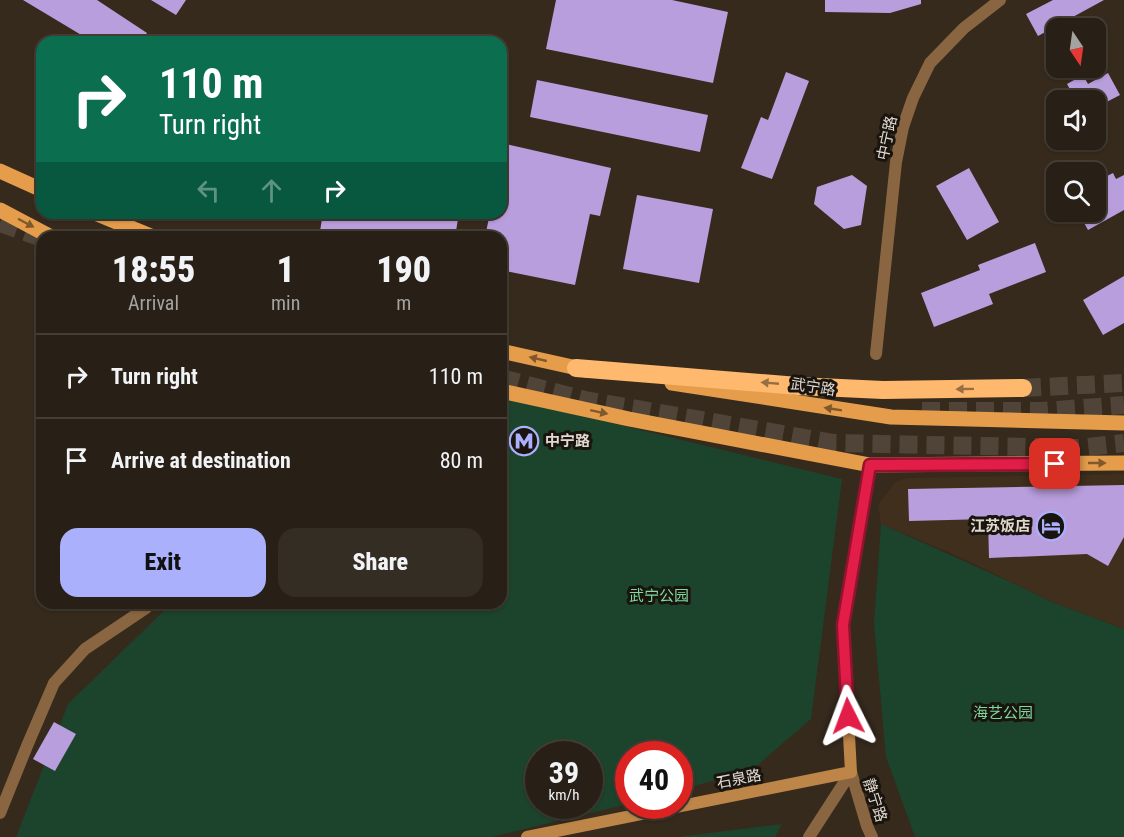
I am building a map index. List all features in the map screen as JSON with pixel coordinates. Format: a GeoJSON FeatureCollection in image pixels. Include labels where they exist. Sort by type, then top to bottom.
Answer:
{"type":"FeatureCollection","features":[{"type":"Feature","properties":{"kind":"highway"},"geometry":{"type":"LineString","coordinates":[[576,368],[798,386],[883,390],[1023,388]]}},
{"type":"Feature","properties":{"kind":"main road"},"geometry":{"type":"LineString","coordinates":[[0,171],[36,187]]}},
{"type":"Feature","properties":{"kind":"main road"},"geometry":{"type":"LineString","coordinates":[[0,210],[40,231]]}},
{"type":"Feature","properties":{"kind":"main road"},"geometry":{"type":"LineString","coordinates":[[110,219],[138,231]]}},
{"type":"Feature","properties":{"kind":"main road","name":"武宁路"},"geometry":{"type":"LineString","coordinates":[[507,352],[576,368],[891,417],[1124,423]]}},
{"type":"Feature","properties":{"kind":"main road"},"geometry":{"type":"LineString","coordinates":[[507,392],[629,419],[870,465],[1124,463]]}},
{"type":"Feature","properties":{"kind":"street","name":"中宁路"},"geometry":{"type":"LineString","coordinates":[[876,354],[896,162],[903,127],[913,98],[930,63],[964,28],[1000,0]]}},
{"type":"Feature","properties":{"kind":"street"},"geometry":{"type":"LineString","coordinates":[[809,837],[850,772],[843,625],[870,465]]}},
{"type":"Feature","properties":{"kind":"street"},"geometry":{"type":"LineString","coordinates":[[0,813],[54,683],[85,649],[145,609]]}},
{"type":"Feature","properties":{"kind":"street","name":"石泉路"},"geometry":{"type":"LineString","coordinates":[[527,837],[850,772]]}},
{"type":"Feature","properties":{"kind":"street","name":"静宁路"},"geometry":{"type":"LineString","coordinates":[[850,772],[872,837]]}},
{"type":"Feature","properties":{"kind":"shaded area"},"geometry":{"type":"Polygon","coordinates":[[[1124,474],[1124,629],[1052,602],[962,558],[881,524],[878,505],[895,483],[905,478],[1124,474]]]}},
{"type":"Feature","properties":{"kind":"green space","name":"武宁公园"},"geometry":{"type":"Polygon","coordinates":[[[507,397],[842,479],[811,719],[752,770],[693,786],[693,741],[615,741],[615,807],[603,810],[603,741],[525,741],[525,819],[566,819],[491,837],[16,837],[68,704],[166,609],[507,609],[507,397]]]}},
{"type":"Feature","properties":{"kind":"green space","name":"海艺公园"},"geometry":{"type":"Polygon","coordinates":[[[881,524],[1052,602],[1124,629],[1124,837],[915,837],[886,757],[874,624],[881,524]]]}},
{"type":"Feature","properties":{"kind":"green space"},"geometry":{"type":"Polygon","coordinates":[[[782,824],[775,837],[681,837],[685,836],[782,824]]]}},
{"type":"Feature","properties":{"kind":"building"},"geometry":{"type":"Polygon","coordinates":[[[23,0],[97,0],[147,33],[145,36],[83,36],[23,0]]]}},
{"type":"Feature","properties":{"kind":"building"},"geometry":{"type":"Polygon","coordinates":[[[151,0],[186,0],[176,15],[151,0]]]}},
{"type":"Feature","properties":{"kind":"building"},"geometry":{"type":"Polygon","coordinates":[[[556,0],[672,0],[728,12],[713,83],[546,49],[556,0]]]}},
{"type":"Feature","properties":{"kind":"building"},"geometry":{"type":"Polygon","coordinates":[[[825,0],[921,0],[921,4],[890,13],[825,12],[825,0]]]}},
{"type":"Feature","properties":{"kind":"building"},"geometry":{"type":"Polygon","coordinates":[[[1053,0],[1104,0],[1071,18],[1046,18],[1046,32],[1038,36],[1026,14],[1053,0]]]}},
{"type":"Feature","properties":{"kind":"building"},"geometry":{"type":"Polygon","coordinates":[[[786,72],[809,81],[772,179],[741,168],[761,117],[768,120],[786,72]]]}},
{"type":"Feature","properties":{"kind":"building"},"geometry":{"type":"Polygon","coordinates":[[[1108,73],[1120,95],[1106,102],[1106,90],[1070,90],[1067,84],[1078,78],[1085,78],[1088,84],[1099,78],[1106,78],[1108,73]]]}},
{"type":"Feature","properties":{"kind":"building"},"geometry":{"type":"Polygon","coordinates":[[[537,80],[708,115],[700,152],[530,117],[537,80]]]}},
{"type":"Feature","properties":{"kind":"building"},"geometry":{"type":"Polygon","coordinates":[[[507,144],[611,168],[600,216],[590,214],[575,285],[507,271],[507,231],[486,231],[489,219],[507,219],[507,144]]]}},
{"type":"Feature","properties":{"kind":"building"},"geometry":{"type":"Polygon","coordinates":[[[969,168],[999,222],[967,240],[936,186],[969,168]]]}},
{"type":"Feature","properties":{"kind":"building"},"geometry":{"type":"Polygon","coordinates":[[[1113,173],[1116,179],[1124,175],[1124,210],[1106,220],[1106,176],[1113,173]]]}},
{"type":"Feature","properties":{"kind":"building"},"geometry":{"type":"Polygon","coordinates":[[[852,175],[867,186],[861,225],[844,229],[814,204],[817,187],[852,175]]]}},
{"type":"Feature","properties":{"kind":"building"},"geometry":{"type":"Polygon","coordinates":[[[637,195],[713,209],[699,283],[623,269],[637,195]]]}},
{"type":"Feature","properties":{"kind":"building"},"geometry":{"type":"Polygon","coordinates":[[[322,219],[458,219],[456,231],[320,231],[322,219]]]}},
{"type":"Feature","properties":{"kind":"building"},"geometry":{"type":"Polygon","coordinates":[[[1084,222],[1102,222],[1088,230],[1084,222]]]}},
{"type":"Feature","properties":{"kind":"building"},"geometry":{"type":"Polygon","coordinates":[[[1035,243],[1046,272],[989,294],[993,304],[934,327],[921,293],[980,270],[978,265],[1035,243]]]}},
{"type":"Feature","properties":{"kind":"building"},"geometry":{"type":"Polygon","coordinates":[[[1124,276],[1124,323],[1103,335],[1083,300],[1124,276]]]}},
{"type":"Feature","properties":{"kind":"building"},"geometry":{"type":"Polygon","coordinates":[[[1124,485],[1124,537],[1108,566],[1087,554],[989,558],[988,519],[909,521],[908,489],[1124,485]]]}},
{"type":"Feature","properties":{"kind":"building"},"geometry":{"type":"Polygon","coordinates":[[[54,722],[76,734],[55,771],[33,759],[54,722]]]}},
{"type":"Feature","properties":{"kind":"tunnel"},"geometry":{"type":"LineString","coordinates":[[0,223],[36,236]]}},
{"type":"Feature","properties":{"kind":"tunnel"},"geometry":{"type":"LineString","coordinates":[[507,380],[585,400],[834,443],[1078,448],[1124,443]]}},
{"type":"Feature","properties":{"kind":"tunnel"},"geometry":{"type":"LineString","coordinates":[[1023,388],[1124,383]]}},
{"type":"Feature","properties":{"kind":"tunnel"},"geometry":{"type":"LineString","coordinates":[[922,411],[1042,411],[1124,405]]}},
{"type":"Feature","properties":{"kind":"place","name":"中宁路"},"geometry":{"type":"Point","coordinates":[524,441]}},
{"type":"Feature","properties":{"kind":"place","name":"江苏饭店"},"geometry":{"type":"Point","coordinates":[1051,526]}},
{"type":"Feature","properties":{"kind":"route"},"geometry":{"type":"LineString","coordinates":[[848,716],[843,625],[870,465],[1055,464]]}}]}
